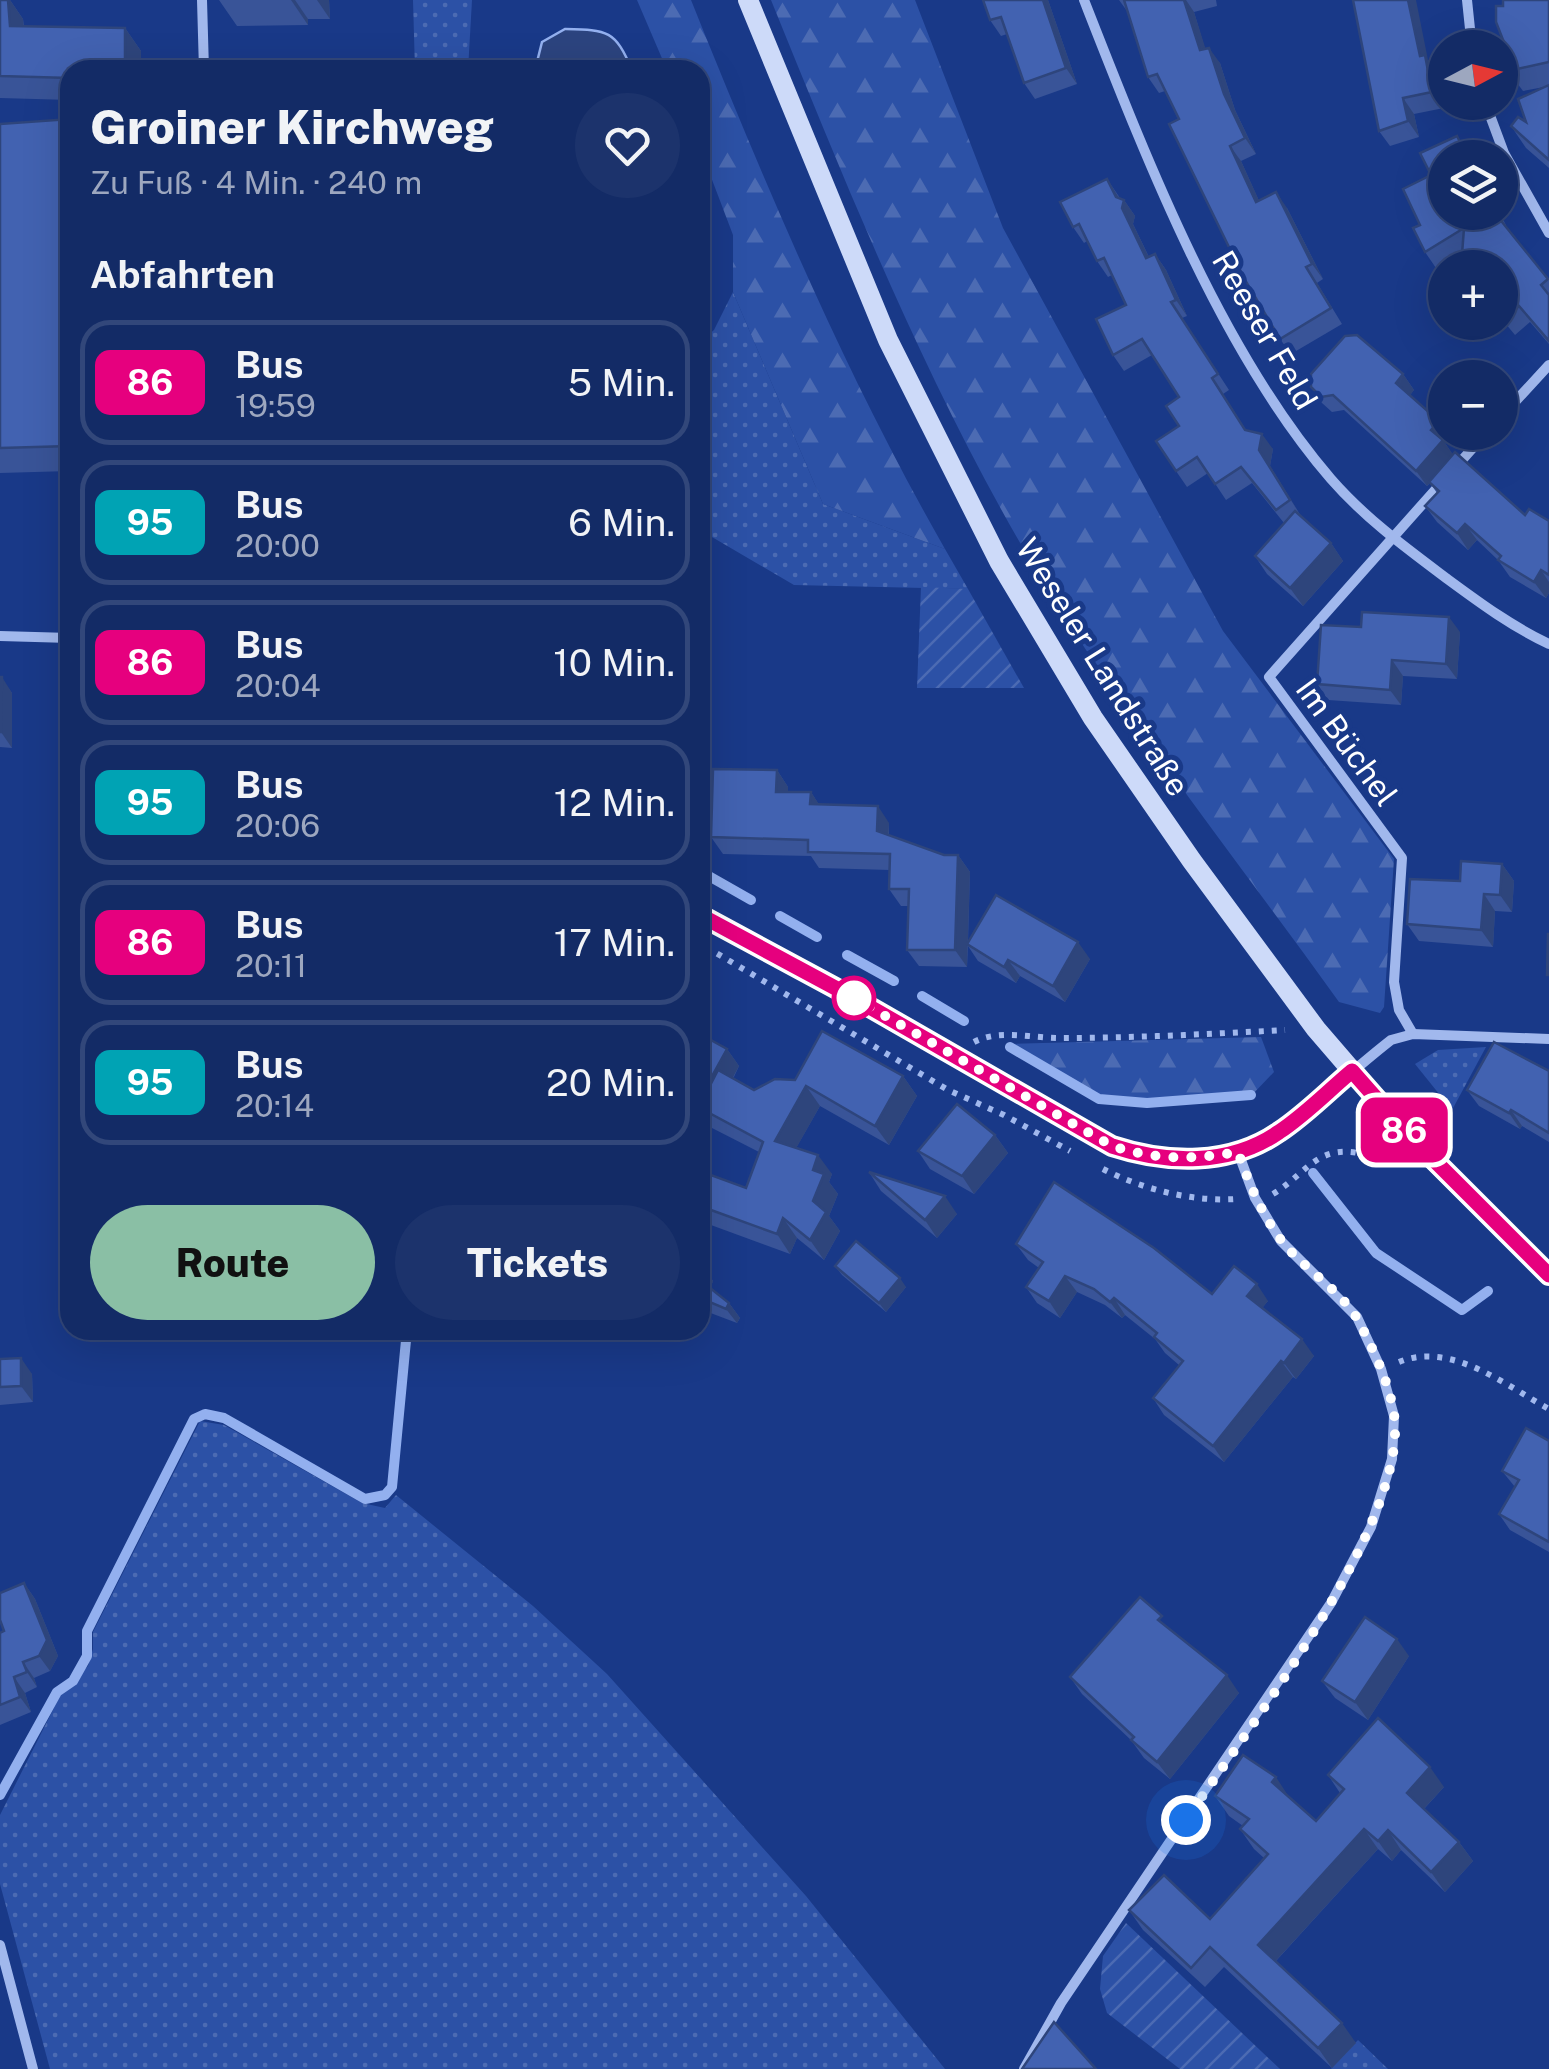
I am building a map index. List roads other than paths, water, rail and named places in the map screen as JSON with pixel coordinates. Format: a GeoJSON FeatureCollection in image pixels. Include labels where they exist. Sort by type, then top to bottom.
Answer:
{"type":"FeatureCollection","features":[{"type":"Feature","properties":{"kind":"main road","name":"Weseler Landstraße"},"geometry":{"type":"LineString","coordinates":[[748,0],[888,340],[999,562],[1104,734],[1316,1029],[1404,1130],[1549,1275]]}},
{"type":"Feature","properties":{"kind":"street"},"geometry":{"type":"LineString","coordinates":[[202,0],[204,60]]}},
{"type":"Feature","properties":{"kind":"street","name":"Reeser Feld"},"geometry":{"type":"LineString","coordinates":[[1084,0],[1162,190],[1273,404],[1332,480],[1392,538],[1510,626],[1549,644]]}},
{"type":"Feature","properties":{"kind":"street"},"geometry":{"type":"LineString","coordinates":[[1467,0],[1470,30]]}},
{"type":"Feature","properties":{"kind":"street"},"geometry":{"type":"LineString","coordinates":[[1492,120],[1504,153],[1536,216],[1549,232]]}},
{"type":"Feature","properties":{"kind":"street"},"geometry":{"type":"LineString","coordinates":[[1518,399],[1549,365]]}},
{"type":"Feature","properties":{"kind":"street","name":"Im Büchel"},"geometry":{"type":"LineString","coordinates":[[1413,1034],[1399,1010],[1394,982],[1402,858],[1268,678],[1471,450]]}},
{"type":"Feature","properties":{"kind":"street"},"geometry":{"type":"LineString","coordinates":[[0,636],[60,638]]}},
{"type":"Feature","properties":{"kind":"street"},"geometry":{"type":"LineString","coordinates":[[710,920],[1112,1146],[1146,1157],[1172,1160],[1238,1152],[1278,1133],[1391,1040],[1413,1034],[1549,1039]]}},
{"type":"Feature","properties":{"kind":"street"},"geometry":{"type":"LineString","coordinates":[[1024,2069],[1062,2003],[1332,1603],[1377,1510],[1392,1459],[1394,1416],[1381,1369],[1356,1317],[1282,1241],[1255,1198],[1238,1152]]}},
{"type":"Feature","properties":{"kind":"street"},"geometry":{"type":"LineString","coordinates":[[0,1945],[33,2069]]}},
{"type":"Feature","properties":{"kind":"waterway"},"geometry":{"type":"LineString","coordinates":[[710,877],[751,900]]}},
{"type":"Feature","properties":{"kind":"waterway"},"geometry":{"type":"LineString","coordinates":[[780,916],[817,937]]}},
{"type":"Feature","properties":{"kind":"waterway"},"geometry":{"type":"LineString","coordinates":[[847,955],[894,981]]}},
{"type":"Feature","properties":{"kind":"waterway"},"geometry":{"type":"LineString","coordinates":[[922,996],[964,1021]]}},
{"type":"Feature","properties":{"kind":"waterway"},"geometry":{"type":"LineString","coordinates":[[1010,1047],[1099,1099],[1147,1103],[1251,1095]]}},
{"type":"Feature","properties":{"kind":"waterway"},"geometry":{"type":"LineString","coordinates":[[1313,1173],[1376,1253],[1462,1310],[1488,1291]]}},
{"type":"Feature","properties":{"kind":"waterway"},"geometry":{"type":"LineString","coordinates":[[0,1795],[57,1692],[73,1681],[87,1656],[87,1631],[194,1419],[205,1414],[224,1418],[365,1499],[385,1495],[392,1487],[406,1340]]}}]}
